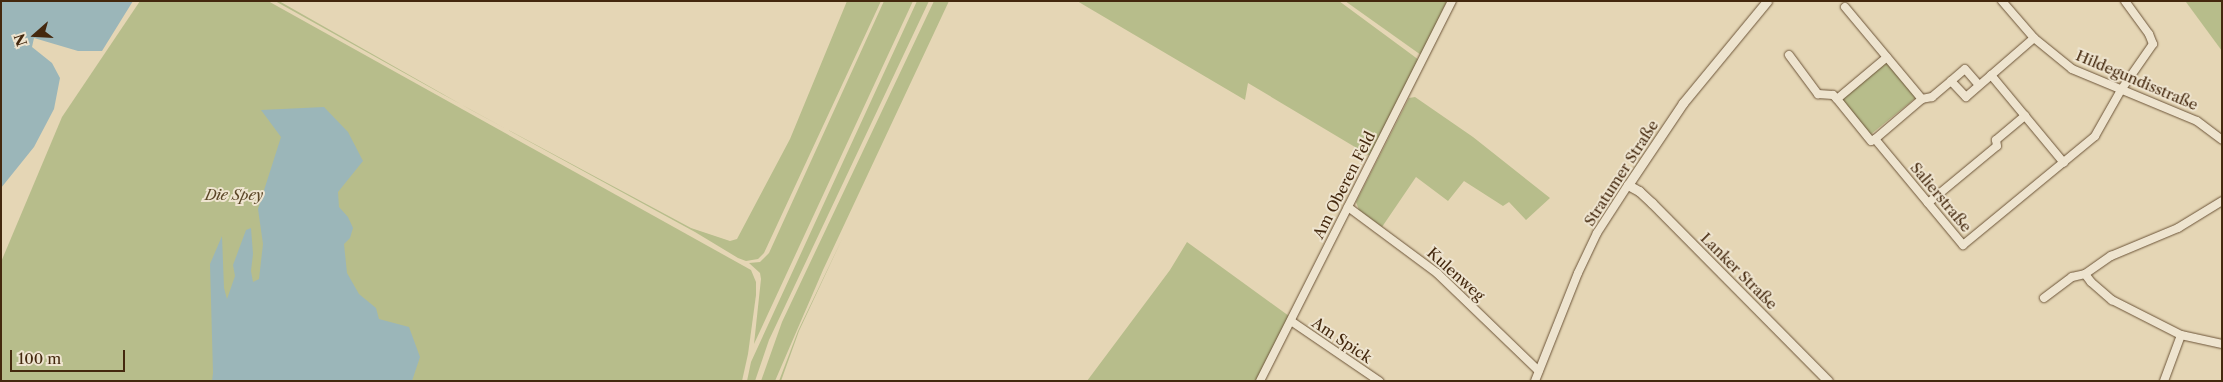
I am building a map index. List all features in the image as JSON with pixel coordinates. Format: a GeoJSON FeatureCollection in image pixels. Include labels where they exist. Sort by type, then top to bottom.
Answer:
{"type":"FeatureCollection","features":[{"type":"Feature","properties":{"kind":"street","name":"Am Oberen Feld"},"geometry":{"type":"LineString","coordinates":[[1260,381],[1452,1]]}},
{"type":"Feature","properties":{"kind":"street","name":"Stratumer Straße"},"geometry":{"type":"LineString","coordinates":[[1534,381],[1598,233],[1628,184],[1683,103],[1767,1]]}},
{"type":"Feature","properties":{"kind":"street","name":"Hildegundisstraße"},"geometry":{"type":"LineString","coordinates":[[2002,1],[2034,38],[2072,69],[2197,120],[2222,140]]}},
{"type":"Feature","properties":{"kind":"street","name":"Salierstraße"},"geometry":{"type":"LineString","coordinates":[[1837,99],[1871,141],[1874,139],[1962,245],[2095,136],[2121,90],[2153,44],[2149,34],[2125,1]]}},
{"type":"Feature","properties":{"kind":"street"},"geometry":{"type":"LineString","coordinates":[[1845,7],[1922,99]]}},
{"type":"Feature","properties":{"kind":"street"},"geometry":{"type":"LineString","coordinates":[[1951,80],[1966,97],[2034,38]]}},
{"type":"Feature","properties":{"kind":"street"},"geometry":{"type":"LineString","coordinates":[[1789,56],[1818,94],[1833,95],[1837,99],[1887,57]]}},
{"type":"Feature","properties":{"kind":"street"},"geometry":{"type":"LineString","coordinates":[[1874,139],[1922,99],[1932,97],[1965,69],[1979,85]]}},
{"type":"Feature","properties":{"kind":"street"},"geometry":{"type":"LineString","coordinates":[[1991,75],[2064,163]]}},
{"type":"Feature","properties":{"kind":"street"},"geometry":{"type":"LineString","coordinates":[[1928,203],[1997,146],[1996,140],[2025,116]]}},
{"type":"Feature","properties":{"kind":"street","name":"Lanker Straße"},"geometry":{"type":"LineString","coordinates":[[1628,184],[1652,203],[1828,381]]}},
{"type":"Feature","properties":{"kind":"street"},"geometry":{"type":"LineString","coordinates":[[2044,298],[2072,277],[2085,274],[2111,256],[2178,228],[2222,201]]}},
{"type":"Feature","properties":{"kind":"street","name":"Kulenweg"},"geometry":{"type":"LineString","coordinates":[[1348,207],[1437,273],[1538,371]]}},
{"type":"Feature","properties":{"kind":"street"},"geometry":{"type":"LineString","coordinates":[[2085,274],[2091,282],[2112,300],[2181,336],[2222,344]]}},
{"type":"Feature","properties":{"kind":"street","name":"Am Spick"},"geometry":{"type":"LineString","coordinates":[[1290,322],[1379,381]]}},
{"type":"Feature","properties":{"kind":"street"},"geometry":{"type":"LineString","coordinates":[[2164,381],[2181,336]]}},
{"type":"Feature","properties":{"kind":"green space","name":"Die Spey"},"geometry":{"type":"Polygon","coordinates":[[[140,1],[268,1],[751,270],[756,282],[756,295],[748,354],[742,381],[1,381],[1,262],[62,117],[140,1]]]}},
{"type":"Feature","properties":{"kind":"green space"},"geometry":{"type":"Polygon","coordinates":[[[275,1],[279,1],[463,105],[442,94],[275,1]]]}},
{"type":"Feature","properties":{"kind":"green space"},"geometry":{"type":"Polygon","coordinates":[[[847,1],[881,1],[764,253],[758,259],[746,261],[738,258],[695,232],[491,121],[691,228],[730,241],[737,239],[790,139],[847,1]]]}},
{"type":"Feature","properties":{"kind":"green space"},"geometry":{"type":"Polygon","coordinates":[[[884,1],[913,1],[754,344],[761,279],[760,273],[749,263],[760,262],[769,253],[884,1]]]}},
{"type":"Feature","properties":{"kind":"green space"},"geometry":{"type":"Polygon","coordinates":[[[917,1],[929,1],[769,340],[755,381],[747,381],[751,362],[917,1]]]}},
{"type":"Feature","properties":{"kind":"green space"},"geometry":{"type":"Polygon","coordinates":[[[934,1],[949,1],[823,270],[775,381],[761,381],[782,322],[934,1]]]}},
{"type":"Feature","properties":{"kind":"green space"},"geometry":{"type":"Polygon","coordinates":[[[1077,1],[1339,1],[1419,60],[1370,156],[1248,83],[1245,100],[1077,1]]]}},
{"type":"Feature","properties":{"kind":"green space"},"geometry":{"type":"Polygon","coordinates":[[[1345,1],[1447,1],[1421,55],[1345,1]]]}},
{"type":"Feature","properties":{"kind":"green space"},"geometry":{"type":"Polygon","coordinates":[[[2222,1],[2222,51],[2186,2],[2222,1]]]}},
{"type":"Feature","properties":{"kind":"green space"},"geometry":{"type":"Polygon","coordinates":[[[1887,62],[1916,98],[1869,136],[1840,100],[1887,62]]]}},
{"type":"Feature","properties":{"kind":"green space"},"geometry":{"type":"Polygon","coordinates":[[[1415,97],[1473,137],[1550,198],[1526,220],[1509,202],[1503,206],[1464,181],[1448,201],[1416,177],[1382,227],[1359,210],[1356,202],[1409,98],[1415,97]]]}},
{"type":"Feature","properties":{"kind":"green space"},"geometry":{"type":"Polygon","coordinates":[[[843,237],[799,331],[781,381],[779,381],[798,331],[843,237]]]}},
{"type":"Feature","properties":{"kind":"green space"},"geometry":{"type":"Polygon","coordinates":[[[1187,242],[1289,316],[1256,381],[1087,381],[1170,270],[1187,242]]]}},
{"type":"Feature","properties":{"kind":"water"},"geometry":{"type":"Polygon","coordinates":[[[1,1],[133,1],[102,51],[78,51],[34,38],[32,47],[52,63],[60,78],[54,109],[34,147],[1,188],[1,1]]]}},
{"type":"Feature","properties":{"kind":"water"},"geometry":{"type":"Polygon","coordinates":[[[324,107],[348,132],[363,161],[338,192],[339,207],[348,217],[353,228],[350,238],[344,244],[347,273],[359,294],[376,308],[379,319],[409,327],[420,357],[412,381],[212,381],[210,264],[222,236],[224,288],[227,299],[235,276],[233,265],[246,230],[251,228],[253,254],[251,271],[253,282],[259,279],[263,244],[258,209],[281,137],[261,110],[324,107]]]}}]}
